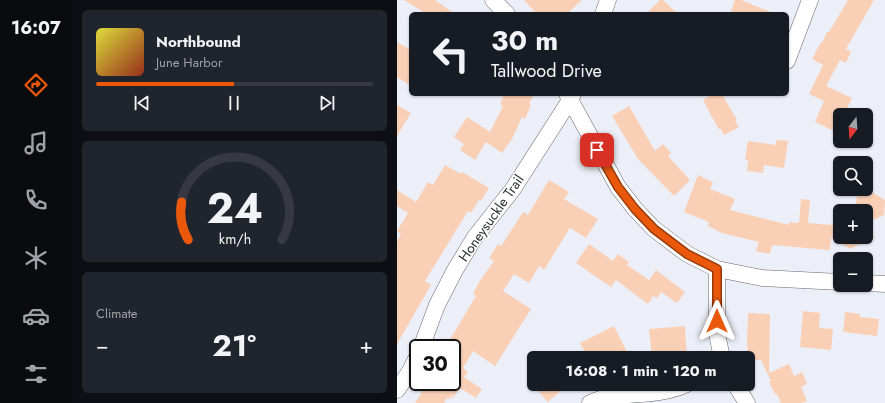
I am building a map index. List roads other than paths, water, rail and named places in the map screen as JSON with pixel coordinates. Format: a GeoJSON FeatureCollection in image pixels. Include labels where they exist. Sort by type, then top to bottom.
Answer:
{"type":"FeatureCollection","features":[{"type":"Feature","properties":{"kind":"street"},"geometry":{"type":"LineString","coordinates":[[493,0],[505,12]]}},
{"type":"Feature","properties":{"kind":"street"},"geometry":{"type":"LineString","coordinates":[[604,12],[607,0]]}},
{"type":"Feature","properties":{"kind":"street"},"geometry":{"type":"LineString","coordinates":[[789,55],[809,0]]}},
{"type":"Feature","properties":{"kind":"street"},"geometry":{"type":"LineString","coordinates":[[570,96],[618,187],[635,209],[654,229],[687,254],[717,269],[762,278],[833,282]]}},
{"type":"Feature","properties":{"kind":"street","name":"Honeysuckle Trail"},"geometry":{"type":"LineString","coordinates":[[424,339],[437,306],[455,270],[475,237],[513,189],[570,96]]}},
{"type":"Feature","properties":{"kind":"street"},"geometry":{"type":"LineString","coordinates":[[717,269],[717,334],[721,351]]}},
{"type":"Feature","properties":{"kind":"street"},"geometry":{"type":"LineString","coordinates":[[873,283],[885,284]]}},
{"type":"Feature","properties":{"kind":"street"},"geometry":{"type":"LineString","coordinates":[[397,390],[409,372]]}},
{"type":"Feature","properties":{"kind":"street"},"geometry":{"type":"LineString","coordinates":[[590,403],[606,398],[647,395],[668,391]]}},
{"type":"Feature","properties":{"kind":"street"},"geometry":{"type":"LineString","coordinates":[[739,391],[747,403]]}}]}
